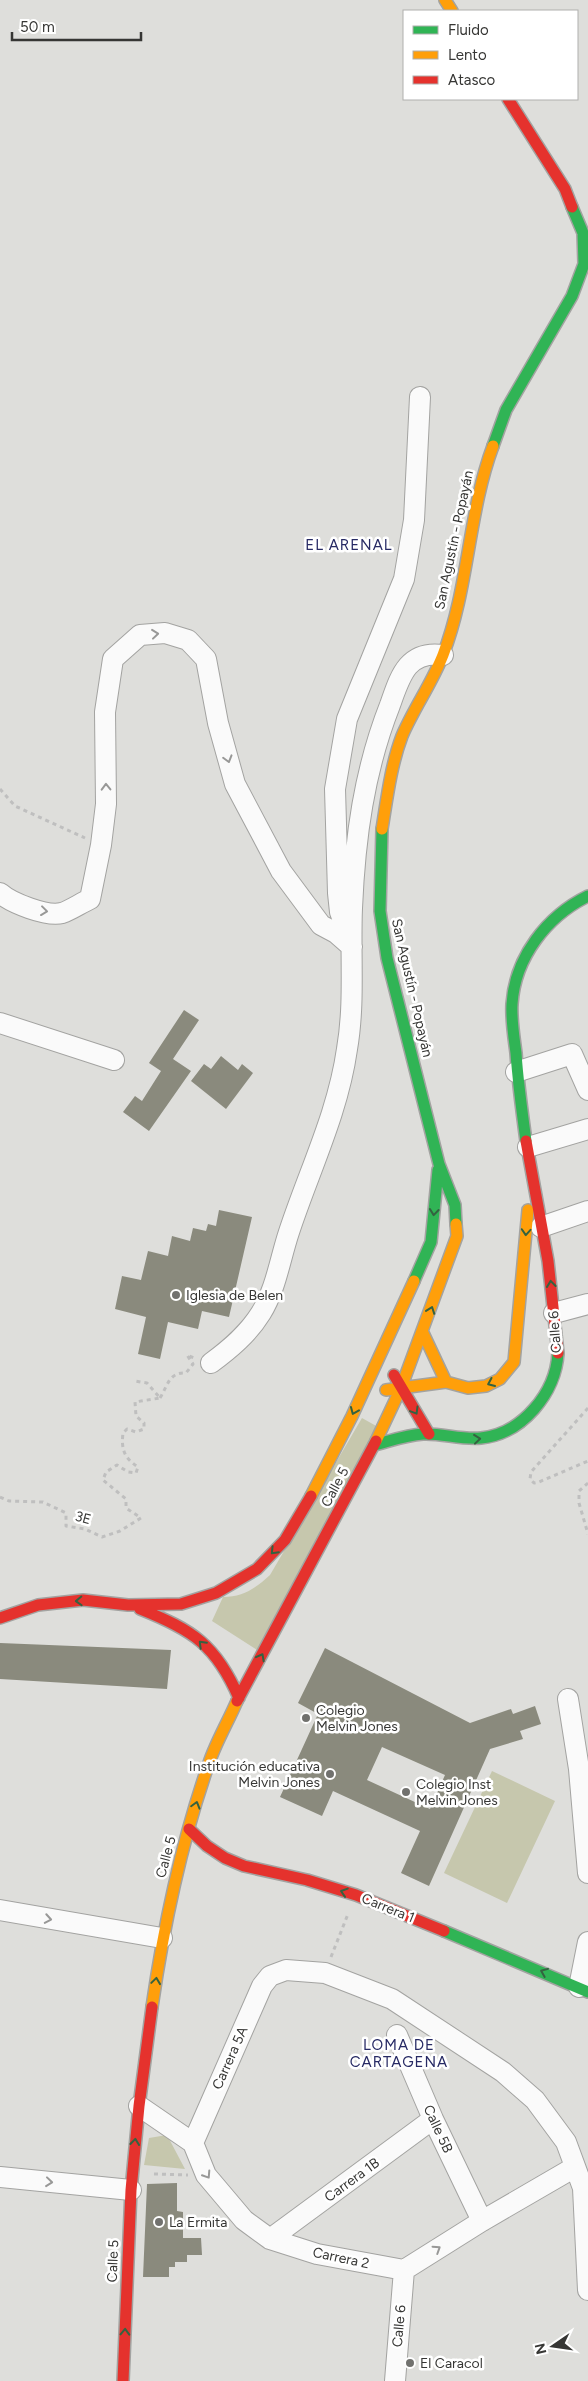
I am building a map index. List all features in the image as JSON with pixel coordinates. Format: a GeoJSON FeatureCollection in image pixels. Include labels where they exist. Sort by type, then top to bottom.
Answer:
{"type":"FeatureCollection","features":[{"type":"Feature","properties":{"kind":"main road","name":"San Agustín - Popayán"},"geometry":{"type":"LineString","coordinates":[[402,1388],[457,1236],[455,1205],[439,1164],[388,958],[380,911],[381,832],[391,776],[402,737],[443,655],[465,576],[484,469],[506,410],[572,296],[584,264],[583,233],[564,189],[509,100]]}},
{"type":"Feature","properties":{"kind":"main road","name":"Calle 6"},"geometry":{"type":"LineString","coordinates":[[374,1444],[429,1434],[470,1440],[489,1438],[510,1429],[526,1418],[548,1391],[558,1358],[554,1313],[516,1072],[512,1000],[523,963],[544,928],[576,901],[588,896]]}},
{"type":"Feature","properties":{"kind":"main road","name":"Calle 6"},"geometry":{"type":"LineString","coordinates":[[361,1394],[446,1382],[468,1388],[486,1386],[500,1378],[514,1362],[530,1156]]}},
{"type":"Feature","properties":{"kind":"main road","name":"Calle 5"},"geometry":{"type":"LineString","coordinates":[[128,1605],[181,1604],[216,1593],[257,1569],[284,1540],[298,1520],[352,1416],[431,1242],[439,1164]]}},
{"type":"Feature","properties":{"kind":"main road"},"geometry":{"type":"LineString","coordinates":[[423,1333],[446,1382]]}},
{"type":"Feature","properties":{"kind":"main road"},"geometry":{"type":"LineString","coordinates":[[382,1352],[429,1434]]}},
{"type":"Feature","properties":{"kind":"main road","name":"Calle 5"},"geometry":{"type":"LineString","coordinates":[[123,2381],[131,2182],[139,2106],[162,1938],[176,1873],[209,1762],[239,1698],[402,1388]]}},
{"type":"Feature","properties":{"kind":"main road"},"geometry":{"type":"LineString","coordinates":[[0,1618],[38,1604],[83,1600],[128,1605],[164,1618],[196,1638],[223,1665],[239,1698]]}},
{"type":"Feature","properties":{"kind":"main road","name":"Carrera 1"},"geometry":{"type":"LineString","coordinates":[[189,1828],[207,1846],[225,1858],[244,1866],[307,1880],[356,1895],[584,1989]]}},
{"type":"Feature","properties":{"kind":"street"},"geometry":{"type":"LineString","coordinates":[[352,947],[340,912],[336,789],[347,720],[404,579],[414,520],[420,397]]}},
{"type":"Feature","properties":{"kind":"street"},"geometry":{"type":"LineString","coordinates":[[0,893],[5,898],[34,910],[60,913],[90,899],[102,845],[106,804],[105,712],[113,659],[140,635],[165,633],[188,640],[206,659],[218,723],[235,784],[281,871],[321,925],[336,932],[352,947]]}},
{"type":"Feature","properties":{"kind":"street"},"geometry":{"type":"LineString","coordinates":[[212,1363],[238,1342],[261,1313],[273,1287],[289,1232],[339,1090],[348,1048],[352,909],[357,838],[364,792],[378,734],[399,680],[411,661],[422,655],[443,655]]}},
{"type":"Feature","properties":{"kind":"street"},"geometry":{"type":"LineString","coordinates":[[0,1023],[114,1060]]}},
{"type":"Feature","properties":{"kind":"street"},"geometry":{"type":"LineString","coordinates":[[516,1072],[572,1054],[587,1084]]}},
{"type":"Feature","properties":{"kind":"street"},"geometry":{"type":"LineString","coordinates":[[530,1156],[587,1132]]}},
{"type":"Feature","properties":{"kind":"street"},"geometry":{"type":"LineString","coordinates":[[541,1227],[588,1212]]}},
{"type":"Feature","properties":{"kind":"street"},"geometry":{"type":"LineString","coordinates":[[554,1313],[588,1304]]}},
{"type":"Feature","properties":{"kind":"street"},"geometry":{"type":"LineString","coordinates":[[568,1699],[583,1768],[588,1873]]}},
{"type":"Feature","properties":{"kind":"street"},"geometry":{"type":"LineString","coordinates":[[0,1910],[162,1938]]}},
{"type":"Feature","properties":{"kind":"street"},"geometry":{"type":"LineString","coordinates":[[584,1989],[588,1942]]}},
{"type":"Feature","properties":{"kind":"street","name":"Carrera 5A"},"geometry":{"type":"LineString","coordinates":[[193,2142],[262,1986],[270,1976],[286,1970],[325,1973]]}},
{"type":"Feature","properties":{"kind":"street"},"geometry":{"type":"LineString","coordinates":[[325,1973],[392,1999],[503,2072],[535,2100],[566,2142],[583,2188],[588,2290]]}},
{"type":"Feature","properties":{"kind":"street","name":"Calle 5B"},"geometry":{"type":"LineString","coordinates":[[398,2035],[433,2119],[482,2221]]}},
{"type":"Feature","properties":{"kind":"street"},"geometry":{"type":"LineString","coordinates":[[139,2106],[193,2142]]}},
{"type":"Feature","properties":{"kind":"street","name":"Carrera 1B"},"geometry":{"type":"LineString","coordinates":[[270,2239],[433,2119]]}},
{"type":"Feature","properties":{"kind":"street","name":"Carrera 2"},"geometry":{"type":"LineString","coordinates":[[193,2142],[206,2175],[244,2220],[270,2239],[317,2254],[404,2270]]}},
{"type":"Feature","properties":{"kind":"street"},"geometry":{"type":"LineString","coordinates":[[404,2270],[482,2221],[575,2167]]}},
{"type":"Feature","properties":{"kind":"street"},"geometry":{"type":"LineString","coordinates":[[0,2177],[131,2182]]}},
{"type":"Feature","properties":{"kind":"street","name":"Calle 6"},"geometry":{"type":"LineString","coordinates":[[395,2381],[404,2270]]}},
{"type":"Feature","properties":{"kind":"path"},"geometry":{"type":"LineString","coordinates":[[0,789],[15,806],[102,845]]}},
{"type":"Feature","properties":{"kind":"path"},"geometry":{"type":"LineString","coordinates":[[135,1381],[147,1383],[160,1398],[171,1377],[178,1372],[186,1372],[193,1364],[187,1356],[212,1363]]}},
{"type":"Feature","properties":{"kind":"path","name":"3E"},"geometry":{"type":"LineString","coordinates":[[0,1497],[9,1501],[43,1502],[66,1513],[66,1526],[85,1529],[102,1537],[120,1531],[141,1518],[126,1508],[126,1499],[103,1480],[106,1472],[117,1465],[128,1472],[136,1474],[138,1467],[127,1459],[122,1449],[123,1433],[127,1429],[136,1432],[144,1429],[144,1422],[136,1416],[135,1402],[160,1398]]}},
{"type":"Feature","properties":{"kind":"path"},"geometry":{"type":"LineString","coordinates":[[588,1408],[531,1472],[530,1479],[534,1483],[539,1482],[588,1461]]}},
{"type":"Feature","properties":{"kind":"path"},"geometry":{"type":"LineString","coordinates":[[588,1483],[579,1491],[579,1503],[588,1534]]}},
{"type":"Feature","properties":{"kind":"path"},"geometry":{"type":"LineString","coordinates":[[325,1973],[356,1895]]}},
{"type":"Feature","properties":{"kind":"path"},"geometry":{"type":"LineString","coordinates":[[131,2182],[206,2175]]}},
{"type":"Feature","properties":{"kind":"green space"},"geometry":{"type":"Polygon","coordinates":[[[362,1418],[378,1427],[257,1650],[212,1621],[223,1597],[230,1597],[249,1591],[270,1575],[362,1418]]]}},
{"type":"Feature","properties":{"kind":"green space"},"geometry":{"type":"Polygon","coordinates":[[[492,1771],[555,1801],[507,1903],[444,1873],[492,1771]]]}},
{"type":"Feature","properties":{"kind":"green space"},"geometry":{"type":"Polygon","coordinates":[[[167,2135],[185,2169],[144,2165],[149,2138],[167,2135]]]}},
{"type":"Feature","properties":{"kind":"building"},"geometry":{"type":"Polygon","coordinates":[[[184,1010],[199,1020],[173,1059],[191,1071],[149,1131],[123,1112],[135,1096],[142,1101],[161,1071],[149,1063],[184,1010]]]}},
{"type":"Feature","properties":{"kind":"building"},"geometry":{"type":"Polygon","coordinates":[[[221,1056],[238,1070],[242,1064],[253,1073],[226,1109],[191,1081],[204,1064],[211,1069],[221,1056]]]}},
{"type":"Feature","properties":{"kind":"building","name":"Iglesia de Belen"},"geometry":{"type":"Polygon","coordinates":[[[219,1210],[252,1217],[229,1317],[202,1311],[198,1329],[168,1322],[160,1359],[138,1354],[146,1317],[115,1309],[122,1276],[141,1280],[148,1251],[168,1256],[172,1236],[190,1241],[193,1228],[206,1231],[208,1224],[216,1226],[219,1210]]]}},
{"type":"Feature","properties":{"kind":"building"},"geometry":{"type":"Polygon","coordinates":[[[0,1643],[171,1650],[167,1689],[0,1679],[0,1643]]]}},
{"type":"Feature","properties":{"kind":"building"},"geometry":{"type":"Polygon","coordinates":[[[325,1648],[470,1723],[511,1709],[513,1714],[535,1706],[541,1724],[520,1731],[523,1739],[490,1749],[429,1886],[401,1873],[420,1831],[333,1791],[322,1816],[280,1797],[318,1714],[298,1703],[325,1648]],[[382,1747],[367,1780],[430,1809],[445,1775],[382,1747]]]}},
{"type":"Feature","properties":{"kind":"building","name":"La Ermita"},"geometry":{"type":"Polygon","coordinates":[[[177,2183],[177,2211],[183,2212],[183,2238],[201,2238],[202,2255],[187,2255],[187,2262],[175,2262],[175,2267],[169,2267],[169,2277],[143,2277],[147,2184],[177,2183]]]}},
{"type":"Feature","properties":{"kind":"traffic: fast"},"geometry":{"type":"LineString","coordinates":[[493,446],[506,410],[572,296],[584,264],[583,233],[572,207]]}},
{"type":"Feature","properties":{"kind":"traffic: fast"},"geometry":{"type":"LineString","coordinates":[[382,829],[380,911],[387,958],[439,1164],[455,1205],[456,1224]]}},
{"type":"Feature","properties":{"kind":"traffic: fast"},"geometry":{"type":"LineString","coordinates":[[526,1141],[512,1022],[514,987],[519,970],[536,940],[559,915],[573,904],[588,896]]}},
{"type":"Feature","properties":{"kind":"traffic: fast"},"geometry":{"type":"LineString","coordinates":[[414,1281],[431,1242],[438,1170]]}},
{"type":"Feature","properties":{"kind":"traffic: fast"},"geometry":{"type":"LineString","coordinates":[[374,1445],[423,1434],[481,1438],[496,1435],[510,1429],[523,1420],[544,1396],[556,1368],[558,1353]]}},
{"type":"Feature","properties":{"kind":"traffic: fast"},"geometry":{"type":"LineString","coordinates":[[444,1931],[588,1992]]}},
{"type":"Feature","properties":{"kind":"traffic: slow"},"geometry":{"type":"LineString","coordinates":[[445,0],[451,10]]}},
{"type":"Feature","properties":{"kind":"traffic: slow"},"geometry":{"type":"LineString","coordinates":[[382,829],[398,747],[412,715],[439,665],[452,630],[464,577],[478,498],[493,446]]}},
{"type":"Feature","properties":{"kind":"traffic: slow"},"geometry":{"type":"LineString","coordinates":[[386,1390],[446,1382],[468,1388],[486,1386],[500,1379],[514,1362],[528,1210]]}},
{"type":"Feature","properties":{"kind":"traffic: slow"},"geometry":{"type":"LineString","coordinates":[[376,1441],[401,1388],[457,1236],[456,1224]]}},
{"type":"Feature","properties":{"kind":"traffic: slow"},"geometry":{"type":"LineString","coordinates":[[311,1496],[352,1416],[414,1281]]}},
{"type":"Feature","properties":{"kind":"traffic: slow"},"geometry":{"type":"LineString","coordinates":[[423,1333],[446,1382]]}},
{"type":"Feature","properties":{"kind":"traffic: slow"},"geometry":{"type":"LineString","coordinates":[[152,2007],[174,1884],[190,1823],[212,1755],[237,1701]]}},
{"type":"Feature","properties":{"kind":"traffic: jam"},"geometry":{"type":"LineString","coordinates":[[509,100],[565,189],[572,207]]}},
{"type":"Feature","properties":{"kind":"traffic: jam"},"geometry":{"type":"LineString","coordinates":[[526,1141],[548,1261],[558,1353]]}},
{"type":"Feature","properties":{"kind":"traffic: jam"},"geometry":{"type":"LineString","coordinates":[[394,1375],[429,1434]]}},
{"type":"Feature","properties":{"kind":"traffic: jam"},"geometry":{"type":"LineString","coordinates":[[237,1701],[376,1441]]}},
{"type":"Feature","properties":{"kind":"traffic: jam"},"geometry":{"type":"LineString","coordinates":[[0,1618],[38,1605],[83,1600],[128,1605],[181,1604],[216,1593],[257,1569],[285,1540],[311,1496]]}},
{"type":"Feature","properties":{"kind":"traffic: jam"},"geometry":{"type":"LineString","coordinates":[[140,1609],[175,1624],[201,1642],[212,1652],[221,1665],[239,1698]]}},
{"type":"Feature","properties":{"kind":"traffic: jam"},"geometry":{"type":"LineString","coordinates":[[189,1829],[207,1846],[225,1858],[244,1866],[307,1880],[356,1895],[444,1931]]}},
{"type":"Feature","properties":{"kind":"traffic: jam"},"geometry":{"type":"LineString","coordinates":[[123,2381],[131,2190],[139,2106],[152,2007]]}},
{"type":"Feature","properties":{"kind":"place","name":"Iglesia de Belen"},"geometry":{"type":"Point","coordinates":[176,1295]}},
{"type":"Feature","properties":{"kind":"place","name":"Colegio Melvin Jones"},"geometry":{"type":"Point","coordinates":[306,1718]}},
{"type":"Feature","properties":{"kind":"place","name":"Institución educativa Melvin Jones"},"geometry":{"type":"Point","coordinates":[330,1774]}},
{"type":"Feature","properties":{"kind":"place","name":"Colegio Inst Melvin Jones"},"geometry":{"type":"Point","coordinates":[406,1792]}},
{"type":"Feature","properties":{"kind":"place","name":"La Ermita"},"geometry":{"type":"Point","coordinates":[159,2222]}},
{"type":"Feature","properties":{"kind":"place","name":"El Caracol"},"geometry":{"type":"Point","coordinates":[410,2363]}},
{"type":"Feature","properties":{"kind":"district","name":"EL ARENAL"},"geometry":{"type":"Point","coordinates":[349,545]}},
{"type":"Feature","properties":{"kind":"district","name":"LOMA DE CARTAGENA"},"geometry":{"type":"Point","coordinates":[399,2054]}}]}
